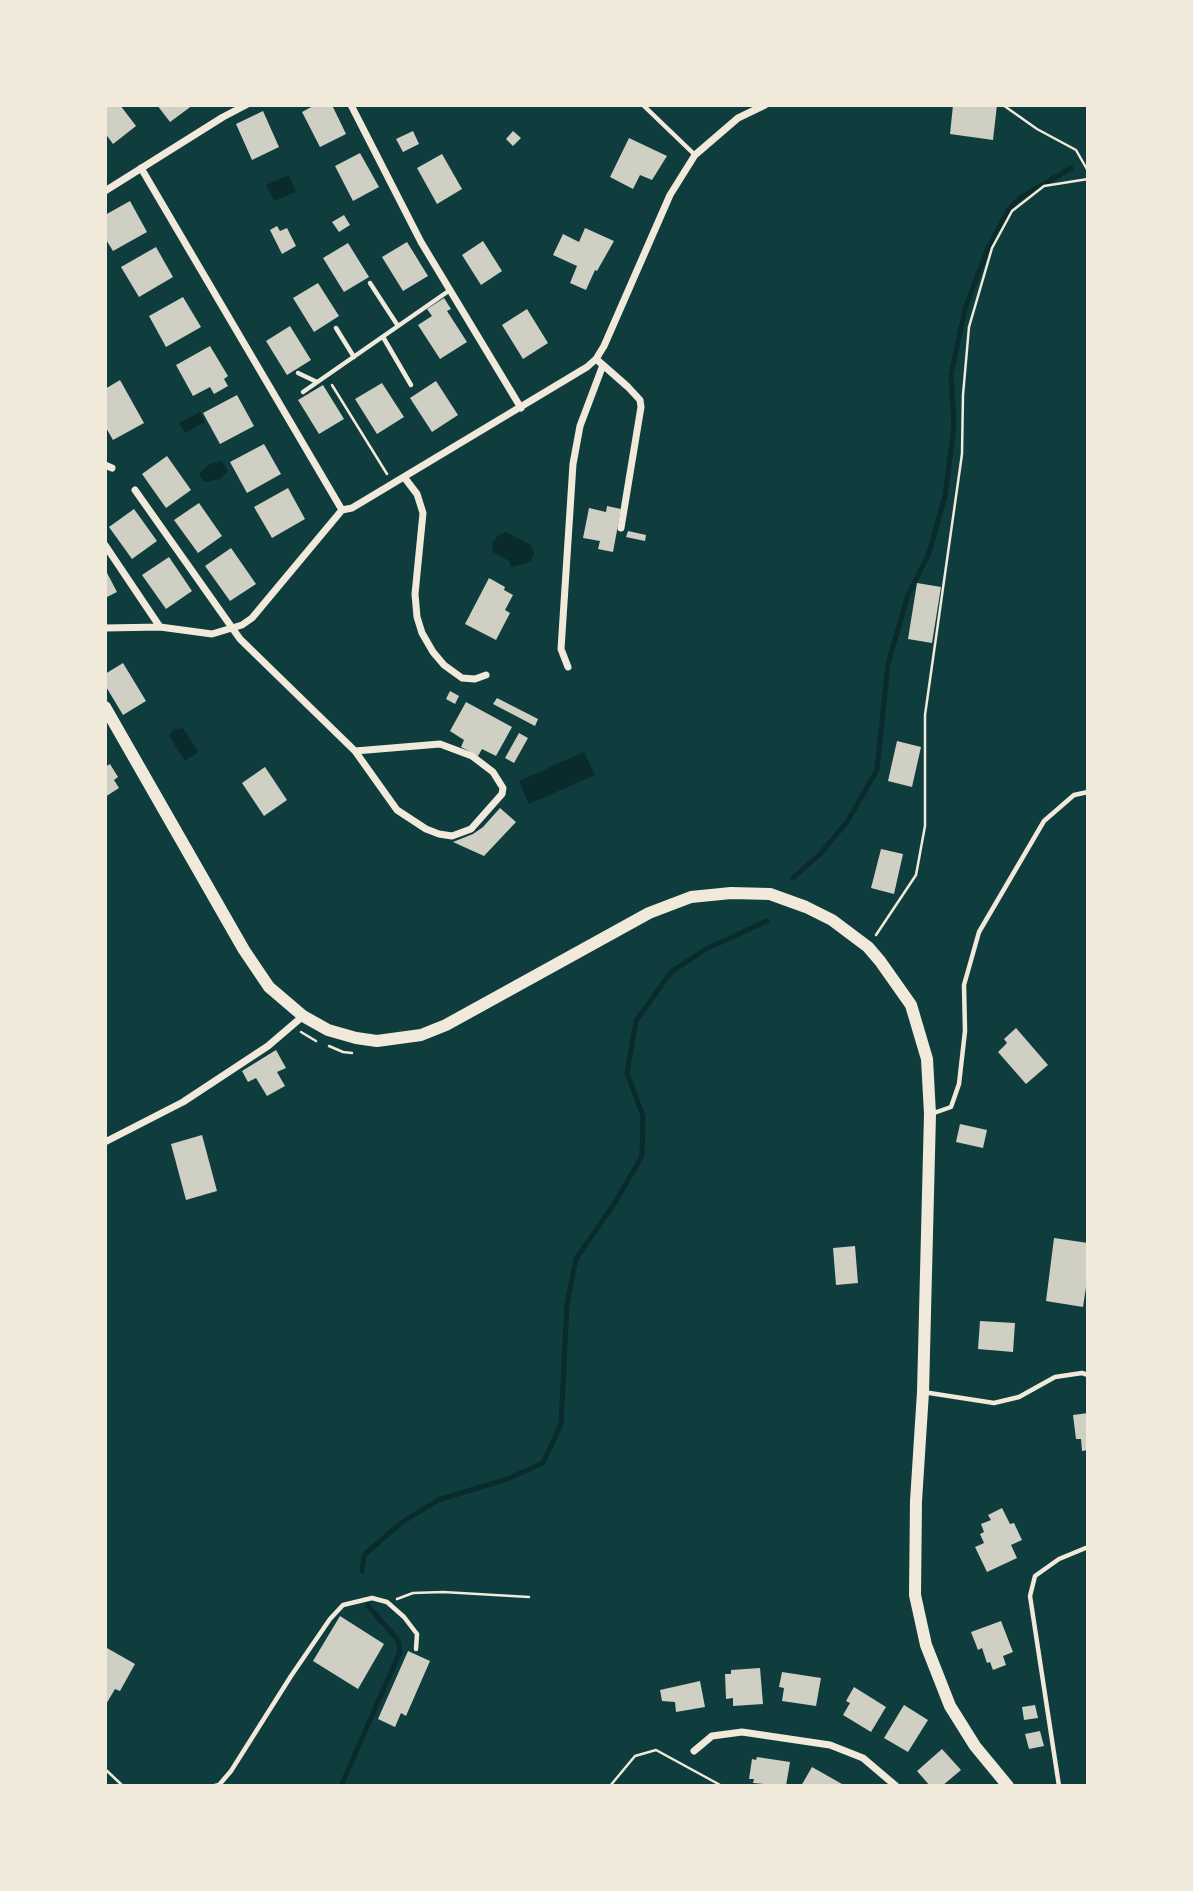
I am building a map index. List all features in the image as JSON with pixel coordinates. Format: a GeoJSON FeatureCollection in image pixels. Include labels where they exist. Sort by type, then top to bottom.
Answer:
{"type":"FeatureCollection","features":[{"type":"Feature","properties":{"kind":"main road"},"geometry":{"type":"LineString","coordinates":[[105,707],[244,950],[269,987],[303,1016],[328,1030],[377,1041],[421,1035],[446,1025],[649,913],[691,897],[731,893],[770,894],[832,920],[868,947],[898,983],[911,1004],[927,1059],[930,1114],[915,1595],[926,1645],[950,1706],[975,1746],[1007,1786]]}},
{"type":"Feature","properties":{"kind":"street"},"geometry":{"type":"LineString","coordinates":[[105,191],[246,105]]}},
{"type":"Feature","properties":{"kind":"street"},"geometry":{"type":"LineString","coordinates":[[352,105],[421,242],[521,408]]}},
{"type":"Feature","properties":{"kind":"street"},"geometry":{"type":"LineString","coordinates":[[105,628],[160,627],[212,634],[232,629],[252,618],[342,510],[352,508],[394,484],[587,367],[604,346],[670,195],[695,155],[738,118],[765,105]]}},
{"type":"Feature","properties":{"kind":"street"},"geometry":{"type":"LineString","coordinates":[[141,168],[342,510]]}},
{"type":"Feature","properties":{"kind":"street"},"geometry":{"type":"LineString","coordinates":[[596,359],[640,400],[621,528]]}},
{"type":"Feature","properties":{"kind":"street"},"geometry":{"type":"LineString","coordinates":[[568,667],[561,649],[573,464],[580,426],[603,365]]}},
{"type":"Feature","properties":{"kind":"street"},"geometry":{"type":"LineString","coordinates":[[404,477],[417,494],[423,513],[415,594],[422,633],[444,665],[461,678],[485,675]]}},
{"type":"Feature","properties":{"kind":"street"},"geometry":{"type":"LineString","coordinates":[[135,490],[240,639],[355,751],[397,810],[426,829],[452,836],[471,829],[502,794],[503,788],[493,772],[472,756],[440,744],[355,751]]}},
{"type":"Feature","properties":{"kind":"street"},"geometry":{"type":"LineString","coordinates":[[105,545],[160,627]]}},
{"type":"Feature","properties":{"kind":"street"},"geometry":{"type":"LineString","coordinates":[[105,1142],[183,1102],[268,1046],[303,1016]]}},
{"type":"Feature","properties":{"kind":"street"},"geometry":{"type":"LineString","coordinates":[[694,1751],[712,1735],[742,1732],[830,1745],[863,1758],[896,1786]]}},
{"type":"Feature","properties":{"kind":"lane"},"geometry":{"type":"LineString","coordinates":[[643,105],[695,155]]}},
{"type":"Feature","properties":{"kind":"lane"},"geometry":{"type":"LineString","coordinates":[[370,283],[398,326]]}},
{"type":"Feature","properties":{"kind":"lane"},"geometry":{"type":"LineString","coordinates":[[303,392],[451,289]]}},
{"type":"Feature","properties":{"kind":"lane"},"geometry":{"type":"LineString","coordinates":[[336,328],[354,357]]}},
{"type":"Feature","properties":{"kind":"lane"},"geometry":{"type":"LineString","coordinates":[[383,337],[411,385]]}},
{"type":"Feature","properties":{"kind":"lane"},"geometry":{"type":"LineString","coordinates":[[298,373],[317,382]]}},
{"type":"Feature","properties":{"kind":"lane"},"geometry":{"type":"LineString","coordinates":[[930,1114],[951,1107],[959,1084],[965,1031],[964,985],[979,932],[1044,821],[1074,795],[1088,792]]}},
{"type":"Feature","properties":{"kind":"lane"},"geometry":{"type":"LineString","coordinates":[[923,1392],[994,1403],[1019,1397],[1055,1377],[1082,1373],[1088,1375]]}},
{"type":"Feature","properties":{"kind":"lane"},"geometry":{"type":"LineString","coordinates":[[1059,1786],[1030,1596],[1035,1576],[1059,1559],[1088,1547]]}},
{"type":"Feature","properties":{"kind":"lane"},"geometry":{"type":"LineString","coordinates":[[215,1786],[231,1771],[291,1676],[330,1619],[343,1605],[372,1598],[387,1602],[404,1617],[417,1634],[416,1649]]}},
{"type":"Feature","properties":{"kind":"path"},"geometry":{"type":"LineString","coordinates":[[1003,105],[1037,130],[1076,150],[1088,171]]}},
{"type":"Feature","properties":{"kind":"path"},"geometry":{"type":"LineString","coordinates":[[868,947],[916,875],[925,826],[925,715],[962,454],[963,395],[969,327],[992,248],[1012,211],[1044,186],[1088,179]]}},
{"type":"Feature","properties":{"kind":"path"},"geometry":{"type":"LineString","coordinates":[[326,376],[394,484]]}},
{"type":"Feature","properties":{"kind":"path"},"geometry":{"type":"LineString","coordinates":[[292,1026],[307,1037],[343,1052],[355,1053]]}},
{"type":"Feature","properties":{"kind":"path"},"geometry":{"type":"LineString","coordinates":[[387,1602],[413,1593],[529,1597]]}},
{"type":"Feature","properties":{"kind":"path"},"geometry":{"type":"LineString","coordinates":[[610,1786],[635,1756],[656,1750],[722,1786]]}},
{"type":"Feature","properties":{"kind":"path"},"geometry":{"type":"LineString","coordinates":[[105,1769],[123,1786]]}},
{"type":"Feature","properties":{"kind":"water"},"geometry":{"type":"Polygon","coordinates":[[[289,175],[296,192],[274,201],[266,185],[289,175]]]}},
{"type":"Feature","properties":{"kind":"water"},"geometry":{"type":"Polygon","coordinates":[[[200,412],[205,422],[185,433],[179,423],[200,412]]]}},
{"type":"Feature","properties":{"kind":"water"},"geometry":{"type":"Polygon","coordinates":[[[222,461],[228,472],[220,479],[204,482],[199,474],[210,464],[222,461]]]}},
{"type":"Feature","properties":{"kind":"water"},"geometry":{"type":"Polygon","coordinates":[[[506,532],[531,545],[534,552],[531,562],[511,567],[509,561],[493,552],[492,544],[497,536],[506,532]]]}},
{"type":"Feature","properties":{"kind":"water"},"geometry":{"type":"Polygon","coordinates":[[[183,728],[198,752],[185,761],[169,736],[173,730],[183,728]]]}},
{"type":"Feature","properties":{"kind":"water"},"geometry":{"type":"Polygon","coordinates":[[[584,752],[595,775],[529,804],[519,781],[584,752]]]}},
{"type":"Feature","properties":{"kind":"building"},"geometry":{"type":"Polygon","coordinates":[[[105,105],[120,105],[136,126],[113,144],[105,133],[105,105]]]}},
{"type":"Feature","properties":{"kind":"building"},"geometry":{"type":"Polygon","coordinates":[[[157,105],[193,105],[170,122],[157,105]]]}},
{"type":"Feature","properties":{"kind":"building"},"geometry":{"type":"Polygon","coordinates":[[[315,105],[332,105],[346,134],[320,147],[302,112],[315,105]]]}},
{"type":"Feature","properties":{"kind":"building"},"geometry":{"type":"Polygon","coordinates":[[[953,105],[997,105],[993,140],[950,134],[953,105]]]}},
{"type":"Feature","properties":{"kind":"building"},"geometry":{"type":"Polygon","coordinates":[[[263,111],[279,147],[252,160],[236,124],[263,111]]]}},
{"type":"Feature","properties":{"kind":"building"},"geometry":{"type":"Polygon","coordinates":[[[413,131],[419,144],[403,152],[396,139],[413,131]]]}},
{"type":"Feature","properties":{"kind":"building"},"geometry":{"type":"Polygon","coordinates":[[[513,131],[521,138],[513,146],[506,139],[513,131]]]}},
{"type":"Feature","properties":{"kind":"building"},"geometry":{"type":"Polygon","coordinates":[[[629,138],[667,156],[652,180],[640,175],[633,189],[610,177],[629,138]]]}},
{"type":"Feature","properties":{"kind":"building"},"geometry":{"type":"Polygon","coordinates":[[[360,153],[379,187],[353,201],[335,166],[360,153]]]}},
{"type":"Feature","properties":{"kind":"building"},"geometry":{"type":"Polygon","coordinates":[[[442,154],[462,189],[437,204],[417,168],[442,154]]]}},
{"type":"Feature","properties":{"kind":"building"},"geometry":{"type":"Polygon","coordinates":[[[130,201],[147,232],[113,251],[105,238],[105,215],[130,201]]]}},
{"type":"Feature","properties":{"kind":"building"},"geometry":{"type":"Polygon","coordinates":[[[344,215],[350,225],[339,232],[332,222],[344,215]]]}},
{"type":"Feature","properties":{"kind":"building"},"geometry":{"type":"Polygon","coordinates":[[[277,226],[280,231],[287,228],[296,246],[282,254],[270,230],[277,226]]]}},
{"type":"Feature","properties":{"kind":"building"},"geometry":{"type":"Polygon","coordinates":[[[585,228],[614,241],[597,271],[595,270],[586,290],[570,283],[577,266],[553,255],[563,234],[579,242],[585,228]]]}},
{"type":"Feature","properties":{"kind":"building"},"geometry":{"type":"Polygon","coordinates":[[[483,241],[502,271],[481,285],[462,255],[483,241]]]}},
{"type":"Feature","properties":{"kind":"building"},"geometry":{"type":"Polygon","coordinates":[[[407,242],[428,276],[403,291],[382,257],[407,242]]]}},
{"type":"Feature","properties":{"kind":"building"},"geometry":{"type":"Polygon","coordinates":[[[348,243],[369,277],[344,292],[323,258],[348,243]]]}},
{"type":"Feature","properties":{"kind":"building"},"geometry":{"type":"Polygon","coordinates":[[[156,247],[173,277],[139,297],[121,267],[156,247]]]}},
{"type":"Feature","properties":{"kind":"building"},"geometry":{"type":"Polygon","coordinates":[[[318,283],[339,316],[314,332],[293,298],[318,283]]]}},
{"type":"Feature","properties":{"kind":"building"},"geometry":{"type":"Polygon","coordinates":[[[183,297],[201,327],[166,347],[149,316],[183,297]]]}},
{"type":"Feature","properties":{"kind":"building"},"geometry":{"type":"Polygon","coordinates":[[[444,298],[451,309],[447,311],[467,342],[440,359],[418,325],[432,316],[427,309],[444,298]]]}},
{"type":"Feature","properties":{"kind":"building"},"geometry":{"type":"Polygon","coordinates":[[[527,309],[548,343],[523,359],[502,325],[527,309]]]}},
{"type":"Feature","properties":{"kind":"building"},"geometry":{"type":"Polygon","coordinates":[[[290,326],[311,360],[287,375],[266,341],[290,326]]]}},
{"type":"Feature","properties":{"kind":"building"},"geometry":{"type":"Polygon","coordinates":[[[210,346],[228,376],[224,379],[228,386],[214,394],[210,387],[193,396],[176,365],[210,346]]]}},
{"type":"Feature","properties":{"kind":"building"},"geometry":{"type":"Polygon","coordinates":[[[120,380],[144,423],[113,440],[105,426],[105,389],[120,380]]]}},
{"type":"Feature","properties":{"kind":"building"},"geometry":{"type":"Polygon","coordinates":[[[436,381],[458,415],[432,432],[410,398],[436,381]]]}},
{"type":"Feature","properties":{"kind":"building"},"geometry":{"type":"Polygon","coordinates":[[[382,383],[404,417],[377,434],[355,399],[382,383]]]}},
{"type":"Feature","properties":{"kind":"building"},"geometry":{"type":"Polygon","coordinates":[[[323,385],[344,419],[319,434],[298,400],[323,385]]]}},
{"type":"Feature","properties":{"kind":"building"},"geometry":{"type":"Polygon","coordinates":[[[237,395],[254,426],[220,444],[203,413],[237,395]]]}},
{"type":"Feature","properties":{"kind":"building"},"geometry":{"type":"Polygon","coordinates":[[[264,444],[281,474],[247,493],[230,462],[264,444]]]}},
{"type":"Feature","properties":{"kind":"building"},"geometry":{"type":"Polygon","coordinates":[[[167,456],[191,490],[166,508],[142,474],[167,456]]]}},
{"type":"Feature","properties":{"kind":"building"},"geometry":{"type":"Polygon","coordinates":[[[288,488],[305,519],[272,538],[254,507],[288,488]]]}},
{"type":"Feature","properties":{"kind":"building"},"geometry":{"type":"Polygon","coordinates":[[[199,503],[222,536],[198,553],[174,520],[199,503]]]}},
{"type":"Feature","properties":{"kind":"building"},"geometry":{"type":"Polygon","coordinates":[[[607,506],[621,509],[613,552],[598,549],[600,541],[583,538],[589,508],[606,512],[607,506]]]}},
{"type":"Feature","properties":{"kind":"building"},"geometry":{"type":"Polygon","coordinates":[[[134,509],[157,541],[132,559],[109,527],[134,509]]]}},
{"type":"Feature","properties":{"kind":"building"},"geometry":{"type":"Polygon","coordinates":[[[628,531],[646,535],[645,541],[626,537],[628,531]]]}},
{"type":"Feature","properties":{"kind":"building"},"geometry":{"type":"Polygon","coordinates":[[[231,548],[256,584],[230,601],[205,566],[231,548]]]}},
{"type":"Feature","properties":{"kind":"building"},"geometry":{"type":"Polygon","coordinates":[[[169,557],[192,591],[166,609],[142,575],[169,557]]]}},
{"type":"Feature","properties":{"kind":"building"},"geometry":{"type":"Polygon","coordinates":[[[105,569],[117,592],[105,598],[105,569]]]}},
{"type":"Feature","properties":{"kind":"building"},"geometry":{"type":"Polygon","coordinates":[[[489,578],[513,595],[505,610],[510,613],[496,640],[465,624],[489,578]]]}},
{"type":"Feature","properties":{"kind":"building"},"geometry":{"type":"Polygon","coordinates":[[[917,583],[941,587],[932,643],[908,639],[917,583]]]}},
{"type":"Feature","properties":{"kind":"building"},"geometry":{"type":"Polygon","coordinates":[[[123,663],[146,701],[123,715],[105,685],[105,674],[123,663]]]}},
{"type":"Feature","properties":{"kind":"building"},"geometry":{"type":"Polygon","coordinates":[[[450,691],[459,696],[455,704],[446,699],[450,691]]]}},
{"type":"Feature","properties":{"kind":"building"},"geometry":{"type":"Polygon","coordinates":[[[497,698],[538,719],[535,726],[493,704],[497,698]]]}},
{"type":"Feature","properties":{"kind":"building"},"geometry":{"type":"Polygon","coordinates":[[[466,702],[512,727],[496,756],[482,749],[478,756],[461,747],[464,740],[450,731],[466,702]]]}},
{"type":"Feature","properties":{"kind":"building"},"geometry":{"type":"Polygon","coordinates":[[[519,733],[528,738],[514,763],[505,758],[519,733]]]}},
{"type":"Feature","properties":{"kind":"building"},"geometry":{"type":"Polygon","coordinates":[[[897,741],[921,747],[912,787],[888,781],[897,741]]]}},
{"type":"Feature","properties":{"kind":"building"},"geometry":{"type":"Polygon","coordinates":[[[110,764],[118,777],[114,780],[119,788],[105,797],[105,767],[110,764]]]}},
{"type":"Feature","properties":{"kind":"building"},"geometry":{"type":"Polygon","coordinates":[[[265,767],[287,800],[264,816],[242,783],[265,767]]]}},
{"type":"Feature","properties":{"kind":"building"},"geometry":{"type":"Polygon","coordinates":[[[500,808],[516,822],[484,856],[453,842],[483,827],[500,808]]]}},
{"type":"Feature","properties":{"kind":"building"},"geometry":{"type":"Polygon","coordinates":[[[881,849],[903,854],[894,894],[871,888],[881,849]]]}},
{"type":"Feature","properties":{"kind":"building"},"geometry":{"type":"Polygon","coordinates":[[[1016,1028],[1048,1065],[1026,1084],[998,1052],[1007,1043],[1004,1039],[1016,1028]]]}},
{"type":"Feature","properties":{"kind":"building"},"geometry":{"type":"Polygon","coordinates":[[[276,1050],[286,1068],[277,1072],[285,1086],[267,1096],[256,1078],[248,1082],[242,1071],[276,1050]]]}},
{"type":"Feature","properties":{"kind":"building"},"geometry":{"type":"Polygon","coordinates":[[[960,1124],[987,1130],[983,1148],[956,1142],[960,1124]]]}},
{"type":"Feature","properties":{"kind":"building"},"geometry":{"type":"Polygon","coordinates":[[[202,1135],[217,1191],[186,1200],[171,1144],[202,1135]]]}},
{"type":"Feature","properties":{"kind":"building"},"geometry":{"type":"Polygon","coordinates":[[[1054,1238],[1088,1243],[1088,1274],[1083,1307],[1046,1301],[1054,1238]]]}},
{"type":"Feature","properties":{"kind":"building"},"geometry":{"type":"Polygon","coordinates":[[[855,1246],[858,1283],[836,1285],[833,1248],[855,1246]]]}},
{"type":"Feature","properties":{"kind":"building"},"geometry":{"type":"Polygon","coordinates":[[[980,1321],[1015,1323],[1013,1352],[978,1349],[980,1321]]]}},
{"type":"Feature","properties":{"kind":"building"},"geometry":{"type":"Polygon","coordinates":[[[1088,1413],[1088,1450],[1082,1451],[1081,1439],[1076,1439],[1073,1415],[1088,1413]]]}},
{"type":"Feature","properties":{"kind":"building"},"geometry":{"type":"Polygon","coordinates":[[[1002,1508],[1010,1524],[1014,1523],[1022,1540],[1011,1545],[1017,1558],[987,1572],[975,1547],[984,1543],[980,1534],[984,1532],[981,1524],[991,1520],[988,1515],[1002,1508]]]}},
{"type":"Feature","properties":{"kind":"building"},"geometry":{"type":"Polygon","coordinates":[[[340,1616],[384,1644],[358,1689],[313,1661],[340,1616]]]}},
{"type":"Feature","properties":{"kind":"building"},"geometry":{"type":"Polygon","coordinates":[[[1001,1621],[1013,1652],[1003,1656],[1006,1665],[993,1670],[990,1662],[987,1663],[982,1648],[978,1650],[971,1632],[1001,1621]]]}},
{"type":"Feature","properties":{"kind":"building"},"geometry":{"type":"Polygon","coordinates":[[[107,1648],[135,1664],[120,1691],[115,1689],[105,1706],[105,1652],[107,1648]]]}},
{"type":"Feature","properties":{"kind":"building"},"geometry":{"type":"Polygon","coordinates":[[[408,1651],[430,1661],[406,1716],[401,1713],[395,1727],[378,1719],[408,1651]]]}},
{"type":"Feature","properties":{"kind":"building"},"geometry":{"type":"Polygon","coordinates":[[[760,1668],[763,1704],[733,1706],[733,1698],[726,1699],[725,1674],[731,1674],[731,1670],[760,1668]]]}},
{"type":"Feature","properties":{"kind":"building"},"geometry":{"type":"Polygon","coordinates":[[[782,1672],[821,1678],[816,1706],[782,1701],[784,1688],[779,1687],[782,1672]]]}},
{"type":"Feature","properties":{"kind":"building"},"geometry":{"type":"Polygon","coordinates":[[[700,1681],[705,1707],[676,1712],[675,1702],[662,1701],[660,1690],[700,1681]]]}},
{"type":"Feature","properties":{"kind":"building"},"geometry":{"type":"Polygon","coordinates":[[[854,1687],[886,1707],[871,1732],[843,1715],[850,1703],[846,1701],[854,1687]]]}},
{"type":"Feature","properties":{"kind":"building"},"geometry":{"type":"Polygon","coordinates":[[[904,1705],[928,1720],[908,1752],[884,1738],[904,1705]]]}},
{"type":"Feature","properties":{"kind":"building"},"geometry":{"type":"Polygon","coordinates":[[[1035,1705],[1038,1718],[1024,1720],[1022,1707],[1035,1705]]]}},
{"type":"Feature","properties":{"kind":"building"},"geometry":{"type":"Polygon","coordinates":[[[1040,1731],[1044,1746],[1029,1749],[1025,1734],[1040,1731]]]}},
{"type":"Feature","properties":{"kind":"building"},"geometry":{"type":"Polygon","coordinates":[[[942,1749],[961,1770],[942,1786],[930,1786],[917,1771],[942,1749]]]}},
{"type":"Feature","properties":{"kind":"building"},"geometry":{"type":"Polygon","coordinates":[[[757,1757],[790,1762],[786,1786],[753,1783],[754,1779],[749,1779],[752,1759],[756,1760],[757,1757]]]}},
{"type":"Feature","properties":{"kind":"building"},"geometry":{"type":"Polygon","coordinates":[[[812,1767],[842,1784],[841,1786],[801,1786],[812,1767]]]}},
{"type":"Feature","properties":{"kind":"waterway"},"geometry":{"type":"LineString","coordinates":[[793,878],[820,854],[847,822],[877,770],[888,664],[908,595],[929,553],[945,496],[954,426],[951,375],[965,309],[988,248],[1009,209],[1020,198],[1071,168]]}},
{"type":"Feature","properties":{"kind":"waterway"},"geometry":{"type":"LineString","coordinates":[[362,1571],[364,1555],[401,1523],[438,1500],[507,1479],[543,1463],[561,1424],[567,1304],[576,1259],[616,1201],[642,1156],[643,1116],[627,1073],[636,1021],[671,972],[706,949],[767,921]]}},
{"type":"Feature","properties":{"kind":"waterway"},"geometry":{"type":"LineString","coordinates":[[341,1786],[400,1652],[398,1640],[367,1605]]}}]}
